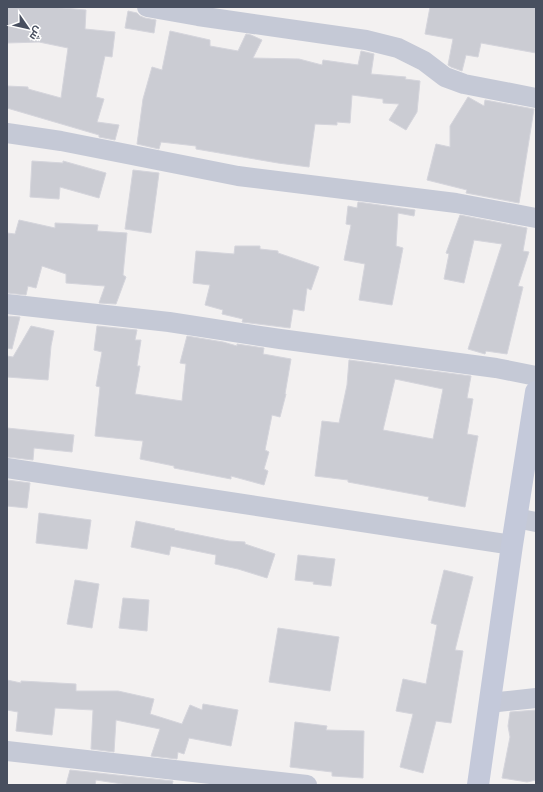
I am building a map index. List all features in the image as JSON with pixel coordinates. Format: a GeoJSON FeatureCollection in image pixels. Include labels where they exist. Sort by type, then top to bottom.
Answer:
{"type":"FeatureCollection","features":[{"type":"Feature","properties":{"kind":"main road"},"geometry":{"type":"LineString","coordinates":[[478,785],[512,545],[526,520],[536,392]]}},
{"type":"Feature","properties":{"kind":"street"},"geometry":{"type":"LineString","coordinates":[[147,7],[198,16],[366,40],[398,48],[424,61],[445,77],[464,84],[536,98]]}},
{"type":"Feature","properties":{"kind":"street"},"geometry":{"type":"LineString","coordinates":[[7,133],[238,176],[456,203],[536,218]]}},
{"type":"Feature","properties":{"kind":"street"},"geometry":{"type":"LineString","coordinates":[[7,304],[169,322],[280,339],[496,368],[536,376]]}},
{"type":"Feature","properties":{"kind":"street"},"geometry":{"type":"LineString","coordinates":[[7,468],[512,545]]}},
{"type":"Feature","properties":{"kind":"street"},"geometry":{"type":"LineString","coordinates":[[490,704],[536,698]]}},
{"type":"Feature","properties":{"kind":"street"},"geometry":{"type":"LineString","coordinates":[[7,751],[307,785]]}},
{"type":"Feature","properties":{"kind":"building"},"geometry":{"type":"Polygon","coordinates":[[[7,7],[51,7],[86,10],[85,29],[115,32],[112,57],[105,56],[96,97],[104,99],[97,122],[119,125],[115,140],[99,137],[99,135],[7,108],[7,86],[28,87],[28,89],[61,98],[68,48],[39,42],[7,43],[7,7]]]}},
{"type":"Feature","properties":{"kind":"building"},"geometry":{"type":"Polygon","coordinates":[[[430,7],[536,7],[536,53],[481,43],[478,57],[466,55],[462,71],[451,67],[448,65],[453,39],[425,34],[430,7]]]}},
{"type":"Feature","properties":{"kind":"building"},"geometry":{"type":"Polygon","coordinates":[[[128,11],[137,13],[145,18],[156,20],[154,33],[125,28],[128,11]]]}},
{"type":"Feature","properties":{"kind":"building"},"geometry":{"type":"Polygon","coordinates":[[[170,31],[210,40],[210,46],[238,51],[246,34],[251,35],[262,40],[253,58],[299,59],[322,65],[323,60],[358,65],[361,51],[374,54],[371,74],[406,77],[405,79],[420,81],[417,112],[406,130],[389,120],[399,104],[383,103],[383,99],[352,95],[350,123],[337,122],[337,125],[315,124],[309,167],[196,149],[196,146],[161,142],[159,149],[137,144],[143,99],[152,67],[162,70],[170,31]]]}},
{"type":"Feature","properties":{"kind":"building"},"geometry":{"type":"Polygon","coordinates":[[[468,97],[484,106],[485,100],[534,109],[519,203],[466,193],[467,190],[427,180],[436,144],[450,147],[450,126],[468,97]]]}},
{"type":"Feature","properties":{"kind":"building"},"geometry":{"type":"Polygon","coordinates":[[[32,161],[63,163],[63,161],[106,173],[99,198],[60,187],[59,199],[30,197],[32,161]]]}},
{"type":"Feature","properties":{"kind":"building"},"geometry":{"type":"Polygon","coordinates":[[[133,170],[159,173],[151,233],[125,229],[133,170]]]}},
{"type":"Feature","properties":{"kind":"building"},"geometry":{"type":"Polygon","coordinates":[[[358,202],[415,210],[414,216],[398,213],[396,246],[403,248],[392,305],[359,300],[365,264],[344,260],[351,225],[346,224],[348,206],[357,208],[358,202]]]}},
{"type":"Feature","properties":{"kind":"building"},"geometry":{"type":"Polygon","coordinates":[[[460,215],[527,228],[523,251],[529,252],[518,286],[523,287],[507,354],[486,351],[485,354],[468,349],[502,244],[474,240],[464,283],[444,279],[449,254],[446,253],[460,215]]]}},
{"type":"Feature","properties":{"kind":"building"},"geometry":{"type":"Polygon","coordinates":[[[19,220],[55,228],[55,223],[98,225],[97,231],[127,233],[123,275],[126,277],[116,304],[99,303],[105,286],[66,283],[66,274],[42,266],[36,288],[28,286],[26,295],[7,293],[7,233],[15,234],[19,220]]]}},
{"type":"Feature","properties":{"kind":"building"},"geometry":{"type":"Polygon","coordinates":[[[235,246],[260,246],[260,249],[278,251],[278,253],[319,267],[311,290],[307,288],[304,311],[293,309],[290,328],[242,322],[243,319],[222,314],[223,310],[205,305],[210,285],[193,283],[196,251],[234,254],[235,246]]]}},
{"type":"Feature","properties":{"kind":"building"},"geometry":{"type":"Polygon","coordinates":[[[7,316],[20,317],[12,349],[7,348],[7,316]]]}},
{"type":"Feature","properties":{"kind":"building"},"geometry":{"type":"Polygon","coordinates":[[[31,326],[54,331],[48,380],[7,377],[7,356],[13,357],[31,326]]]}},
{"type":"Feature","properties":{"kind":"building"},"geometry":{"type":"Polygon","coordinates":[[[97,326],[137,330],[135,340],[141,340],[137,366],[140,366],[135,394],[182,401],[186,364],[180,363],[187,336],[237,346],[237,344],[264,348],[263,354],[291,359],[286,394],[280,417],[272,415],[265,450],[269,452],[264,469],[268,471],[264,485],[231,476],[231,479],[174,468],[174,466],[140,459],[143,441],[95,436],[100,387],[96,386],[102,352],[94,350],[97,326]]]}},
{"type":"Feature","properties":{"kind":"building"},"geometry":{"type":"Polygon","coordinates":[[[349,360],[471,376],[467,398],[473,399],[467,434],[478,436],[465,507],[428,500],[429,497],[348,482],[348,480],[315,476],[322,421],[339,423],[347,385],[349,360]],[[395,379],[383,430],[433,439],[443,389],[395,379]]]}},
{"type":"Feature","properties":{"kind":"building"},"geometry":{"type":"Polygon","coordinates":[[[7,428],[74,435],[72,452],[34,448],[33,460],[7,457],[7,428]]]}},
{"type":"Feature","properties":{"kind":"building"},"geometry":{"type":"Polygon","coordinates":[[[7,480],[30,483],[27,508],[7,506],[7,480]]]}},
{"type":"Feature","properties":{"kind":"building"},"geometry":{"type":"Polygon","coordinates":[[[39,513],[91,520],[87,549],[36,543],[39,513]]]}},
{"type":"Feature","properties":{"kind":"building"},"geometry":{"type":"Polygon","coordinates":[[[136,521],[229,541],[245,542],[245,544],[275,554],[267,578],[215,564],[216,555],[171,546],[169,555],[131,547],[136,521]]]}},
{"type":"Feature","properties":{"kind":"building"},"geometry":{"type":"Polygon","coordinates":[[[298,555],[335,559],[331,586],[295,580],[298,555]]]}},
{"type":"Feature","properties":{"kind":"building"},"geometry":{"type":"Polygon","coordinates":[[[444,570],[473,577],[455,650],[463,651],[451,723],[436,721],[423,773],[400,767],[413,714],[396,711],[403,679],[426,684],[437,625],[431,623],[444,570]]]}},
{"type":"Feature","properties":{"kind":"building"},"geometry":{"type":"Polygon","coordinates":[[[75,580],[99,584],[92,628],[67,624],[75,580]]]}},
{"type":"Feature","properties":{"kind":"building"},"geometry":{"type":"Polygon","coordinates":[[[123,598],[149,600],[147,631],[119,628],[123,598]]]}},
{"type":"Feature","properties":{"kind":"building"},"geometry":{"type":"Polygon","coordinates":[[[278,628],[339,637],[330,691],[269,682],[278,628]]]}},
{"type":"Feature","properties":{"kind":"building"},"geometry":{"type":"Polygon","coordinates":[[[7,680],[21,683],[21,681],[76,684],[76,691],[118,691],[154,699],[150,714],[182,724],[190,705],[202,710],[203,704],[238,710],[231,746],[189,738],[184,754],[178,752],[177,759],[151,756],[160,729],[116,720],[114,752],[91,749],[93,710],[55,708],[52,735],[16,731],[18,712],[7,710],[7,680]]]}},
{"type":"Feature","properties":{"kind":"building"},"geometry":{"type":"Polygon","coordinates":[[[536,710],[536,780],[527,782],[502,778],[510,737],[508,726],[510,712],[536,710]]]}},
{"type":"Feature","properties":{"kind":"building"},"geometry":{"type":"Polygon","coordinates":[[[295,722],[327,726],[326,730],[364,731],[363,778],[332,776],[332,772],[290,767],[295,722]]]}},
{"type":"Feature","properties":{"kind":"building"},"geometry":{"type":"Polygon","coordinates":[[[70,770],[173,781],[172,785],[129,785],[96,780],[95,785],[66,785],[70,770]]]}}]}
